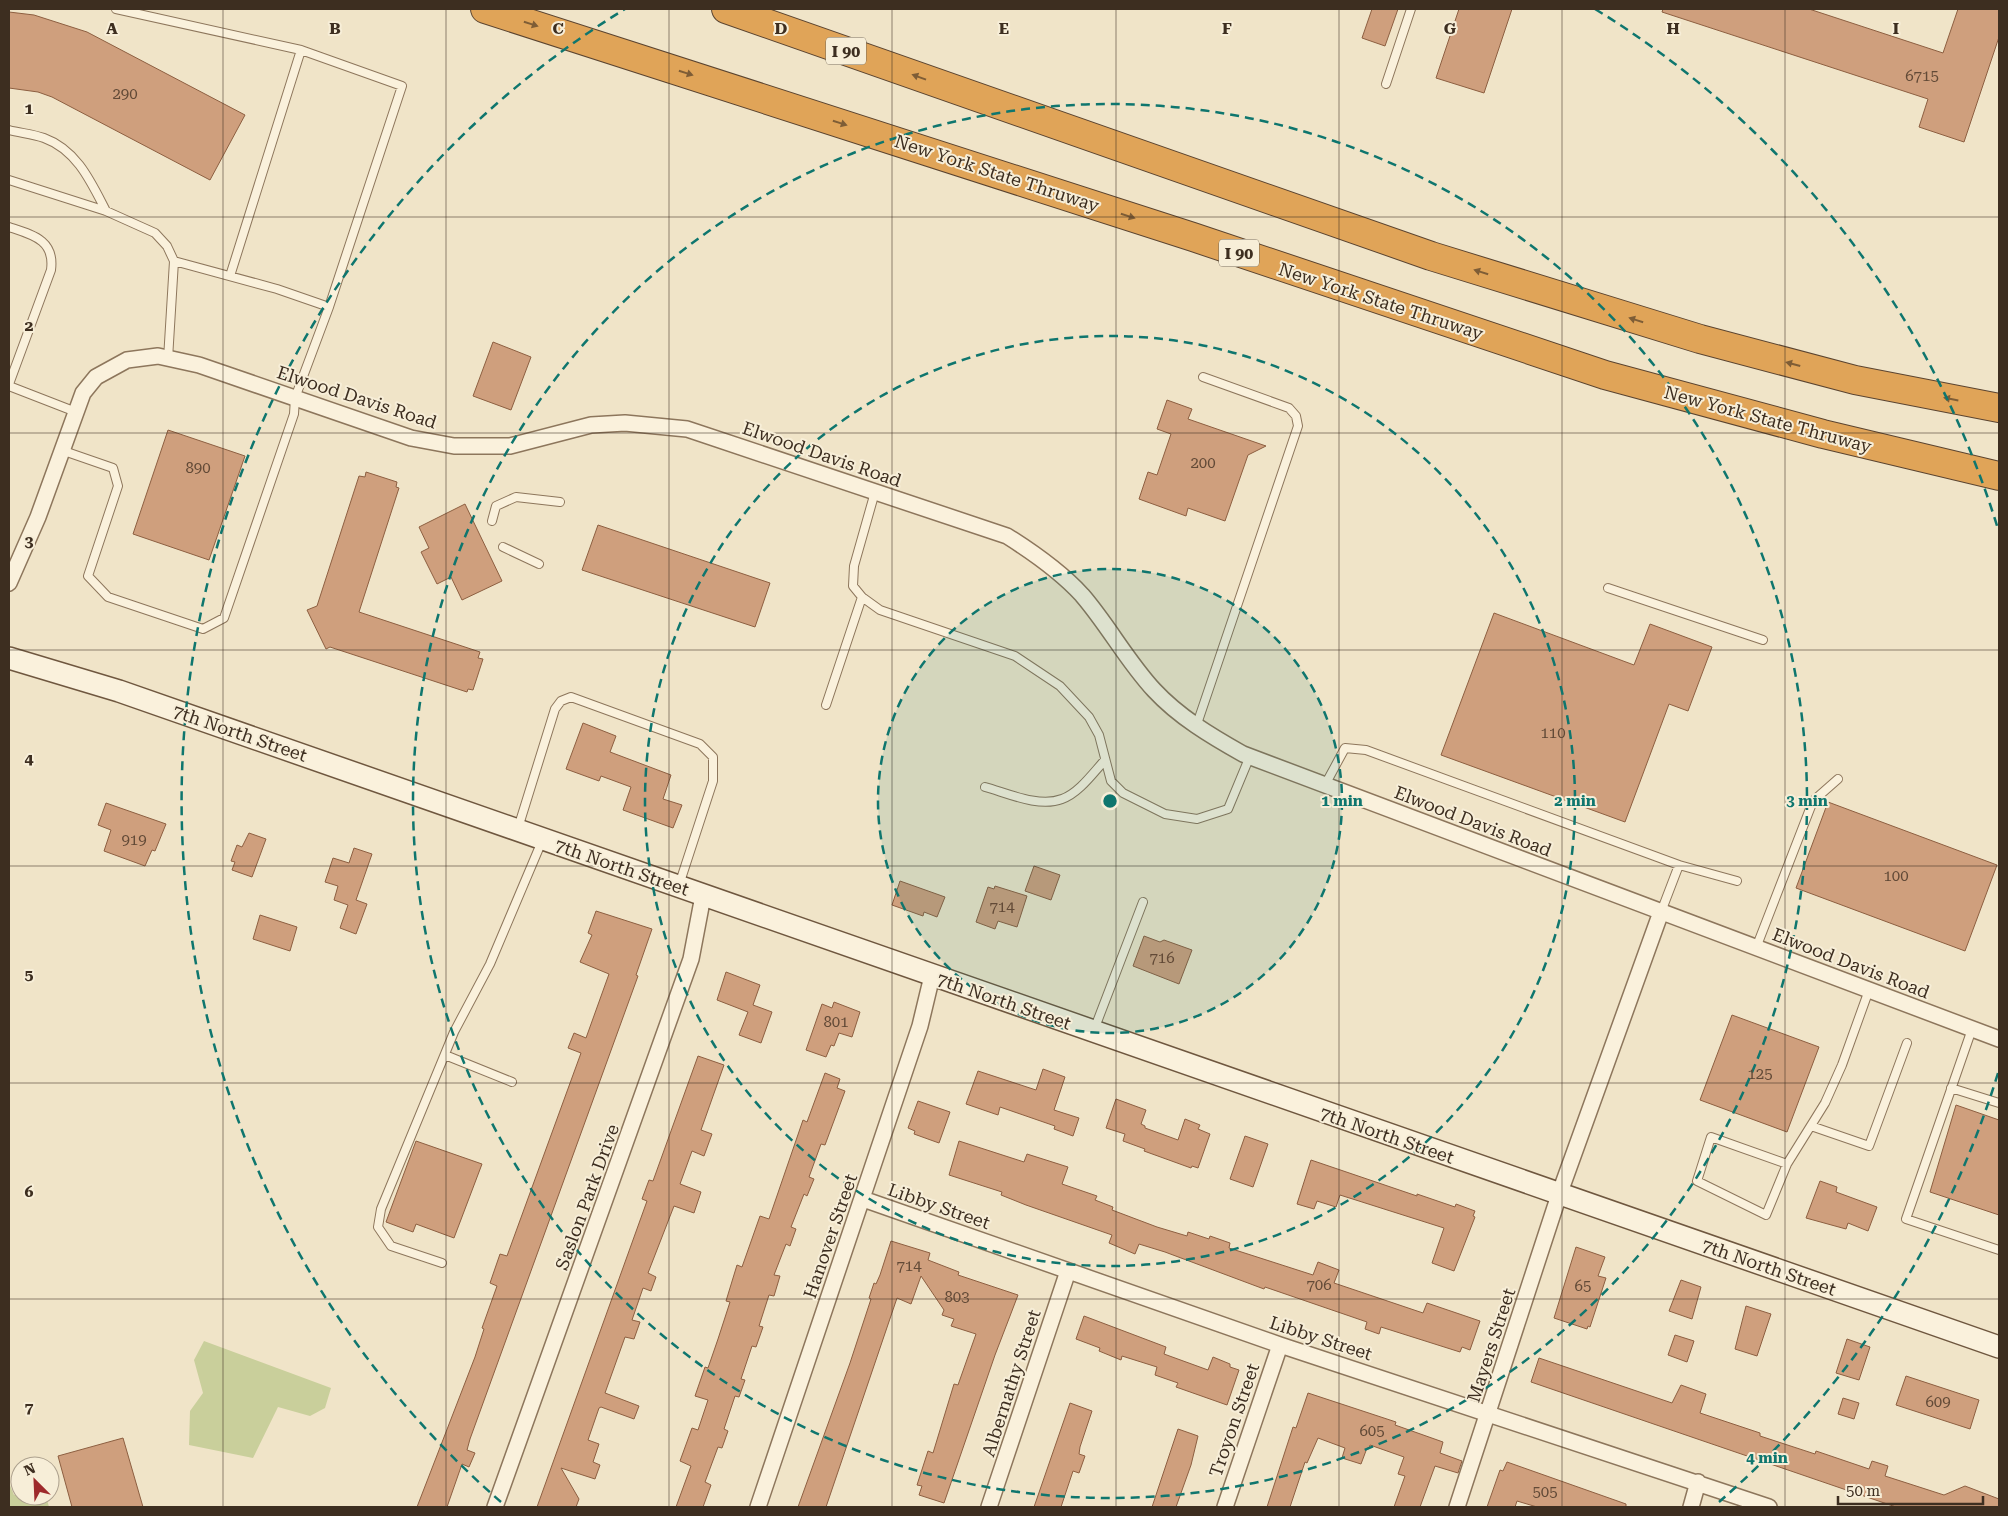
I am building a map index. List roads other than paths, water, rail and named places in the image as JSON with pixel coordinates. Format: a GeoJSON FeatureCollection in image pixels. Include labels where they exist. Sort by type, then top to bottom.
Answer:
{"type":"FeatureCollection","features":[{"type":"Feature","properties":{"kind":"highway","name":"New York State Thruway"},"geometry":{"type":"LineString","coordinates":[[485,9],[1184,234],[1605,375],[1823,434],[1999,476]]}},
{"type":"Feature","properties":{"kind":"highway","name":"I 90"},"geometry":{"type":"LineString","coordinates":[[726,9],[1431,256],[1700,339],[1855,380],[1999,408]]}},
{"type":"Feature","properties":{"kind":"street","name":"Elwood Davis Road"},"geometry":{"type":"LineString","coordinates":[[9,583],[38,517],[83,394],[96,377],[127,360],[158,356],[199,365],[411,438],[454,446],[510,446],[591,425],[625,423],[687,429],[1008,536],[1037,555],[1082,595],[1127,658],[1155,691],[1196,727],[1250,756],[1999,1039]]}},
{"type":"Feature","properties":{"kind":"street","name":"7th North Street"},"geometry":{"type":"LineString","coordinates":[[9,658],[119,690],[703,896],[1999,1347]]}},
{"type":"Feature","properties":{"kind":"street","name":"Saslon Park Drive"},"geometry":{"type":"LineString","coordinates":[[495,1507],[691,959],[703,896]]}},
{"type":"Feature","properties":{"kind":"street"},"geometry":{"type":"LineString","coordinates":[[1560,1195],[1661,912]]}},
{"type":"Feature","properties":{"kind":"street","name":"Hanover Street"},"geometry":{"type":"LineString","coordinates":[[758,1507],[920,1026],[932,976]]}},
{"type":"Feature","properties":{"kind":"street","name":"Mayers Street"},"geometry":{"type":"LineString","coordinates":[[1457,1507],[1560,1195]]}},
{"type":"Feature","properties":{"kind":"street","name":"Libby Street"},"geometry":{"type":"LineString","coordinates":[[863,1199],[1280,1345],[1770,1507]]}},
{"type":"Feature","properties":{"kind":"street","name":"Albernathy Street"},"geometry":{"type":"LineString","coordinates":[[990,1507],[1068,1271]]}},
{"type":"Feature","properties":{"kind":"street","name":"Troyon Street"},"geometry":{"type":"LineString","coordinates":[[1224,1507],[1280,1345]]}},
{"type":"Feature","properties":{"kind":"street"},"geometry":{"type":"LineString","coordinates":[[1691,1507],[1698,1482]]}},
{"type":"Feature","properties":{"kind":"lane"},"geometry":{"type":"LineString","coordinates":[[61,450],[112,468],[118,486],[88,576],[108,597],[202,629],[224,618],[294,414],[295,398],[329,307],[402,86],[301,50],[116,9]]}},
{"type":"Feature","properties":{"kind":"lane"},"geometry":{"type":"LineString","coordinates":[[1386,84],[1411,9]]}},
{"type":"Feature","properties":{"kind":"lane"},"geometry":{"type":"LineString","coordinates":[[230,276],[301,50]]}},
{"type":"Feature","properties":{"kind":"lane"},"geometry":{"type":"LineString","coordinates":[[9,130],[44,138],[70,154],[86,174],[106,211]]}},
{"type":"Feature","properties":{"kind":"lane"},"geometry":{"type":"LineString","coordinates":[[9,180],[106,211],[155,233],[167,246],[174,261],[168,358]]}},
{"type":"Feature","properties":{"kind":"lane"},"geometry":{"type":"LineString","coordinates":[[9,227],[33,236],[45,243],[53,258],[51,270],[9,385],[76,412]]}},
{"type":"Feature","properties":{"kind":"lane"},"geometry":{"type":"LineString","coordinates":[[174,261],[277,289],[329,307]]}},
{"type":"Feature","properties":{"kind":"lane"},"geometry":{"type":"LineString","coordinates":[[1196,727],[1298,426],[1296,416],[1289,408],[1203,377]]}},
{"type":"Feature","properties":{"kind":"lane"},"geometry":{"type":"LineString","coordinates":[[875,492],[854,566],[853,586],[862,597],[880,610],[1015,656],[1060,686],[1089,717],[1099,736],[1111,781],[1123,793],[1165,814],[1197,819],[1228,809],[1250,756]]}},
{"type":"Feature","properties":{"kind":"lane"},"geometry":{"type":"LineString","coordinates":[[492,521],[496,506],[516,497],[560,502]]}},
{"type":"Feature","properties":{"kind":"lane"},"geometry":{"type":"LineString","coordinates":[[503,547],[539,564]]}},
{"type":"Feature","properties":{"kind":"lane"},"geometry":{"type":"LineString","coordinates":[[1608,588],[1763,640]]}},
{"type":"Feature","properties":{"kind":"lane"},"geometry":{"type":"LineString","coordinates":[[826,705],[862,597]]}},
{"type":"Feature","properties":{"kind":"lane"},"geometry":{"type":"LineString","coordinates":[[517,830],[556,709],[561,701],[570,697],[700,744],[713,757],[713,781],[678,887]]}},
{"type":"Feature","properties":{"kind":"lane"},"geometry":{"type":"LineString","coordinates":[[1325,785],[1345,748],[1366,750],[1679,864],[1737,881]]}},
{"type":"Feature","properties":{"kind":"lane"},"geometry":{"type":"LineString","coordinates":[[985,787],[1031,800],[1052,802],[1063,799],[1078,788],[1105,760]]}},
{"type":"Feature","properties":{"kind":"lane"},"geometry":{"type":"LineString","coordinates":[[1756,948],[1813,801],[1838,780]]}},
{"type":"Feature","properties":{"kind":"lane"},"geometry":{"type":"LineString","coordinates":[[442,1263],[391,1246],[378,1227],[381,1209],[454,1032],[490,964],[543,840]]}},
{"type":"Feature","properties":{"kind":"lane"},"geometry":{"type":"LineString","coordinates":[[1661,912],[1679,864]]}},
{"type":"Feature","properties":{"kind":"lane"},"geometry":{"type":"LineString","coordinates":[[1093,1032],[1143,902]]}},
{"type":"Feature","properties":{"kind":"lane"},"geometry":{"type":"LineString","coordinates":[[1787,1164],[1711,1137],[1697,1181],[1766,1215],[1787,1164],[1811,1126],[1842,1065],[1869,990]]}},
{"type":"Feature","properties":{"kind":"lane"},"geometry":{"type":"LineString","coordinates":[[1972,1029],[1906,1219],[1999,1250]]}},
{"type":"Feature","properties":{"kind":"lane"},"geometry":{"type":"LineString","coordinates":[[1811,1126],[1869,1146],[1906,1043]]}},
{"type":"Feature","properties":{"kind":"lane"},"geometry":{"type":"LineString","coordinates":[[444,1055],[512,1082]]}},
{"type":"Feature","properties":{"kind":"lane"},"geometry":{"type":"LineString","coordinates":[[1951,1088],[1999,1102]]}}]}
